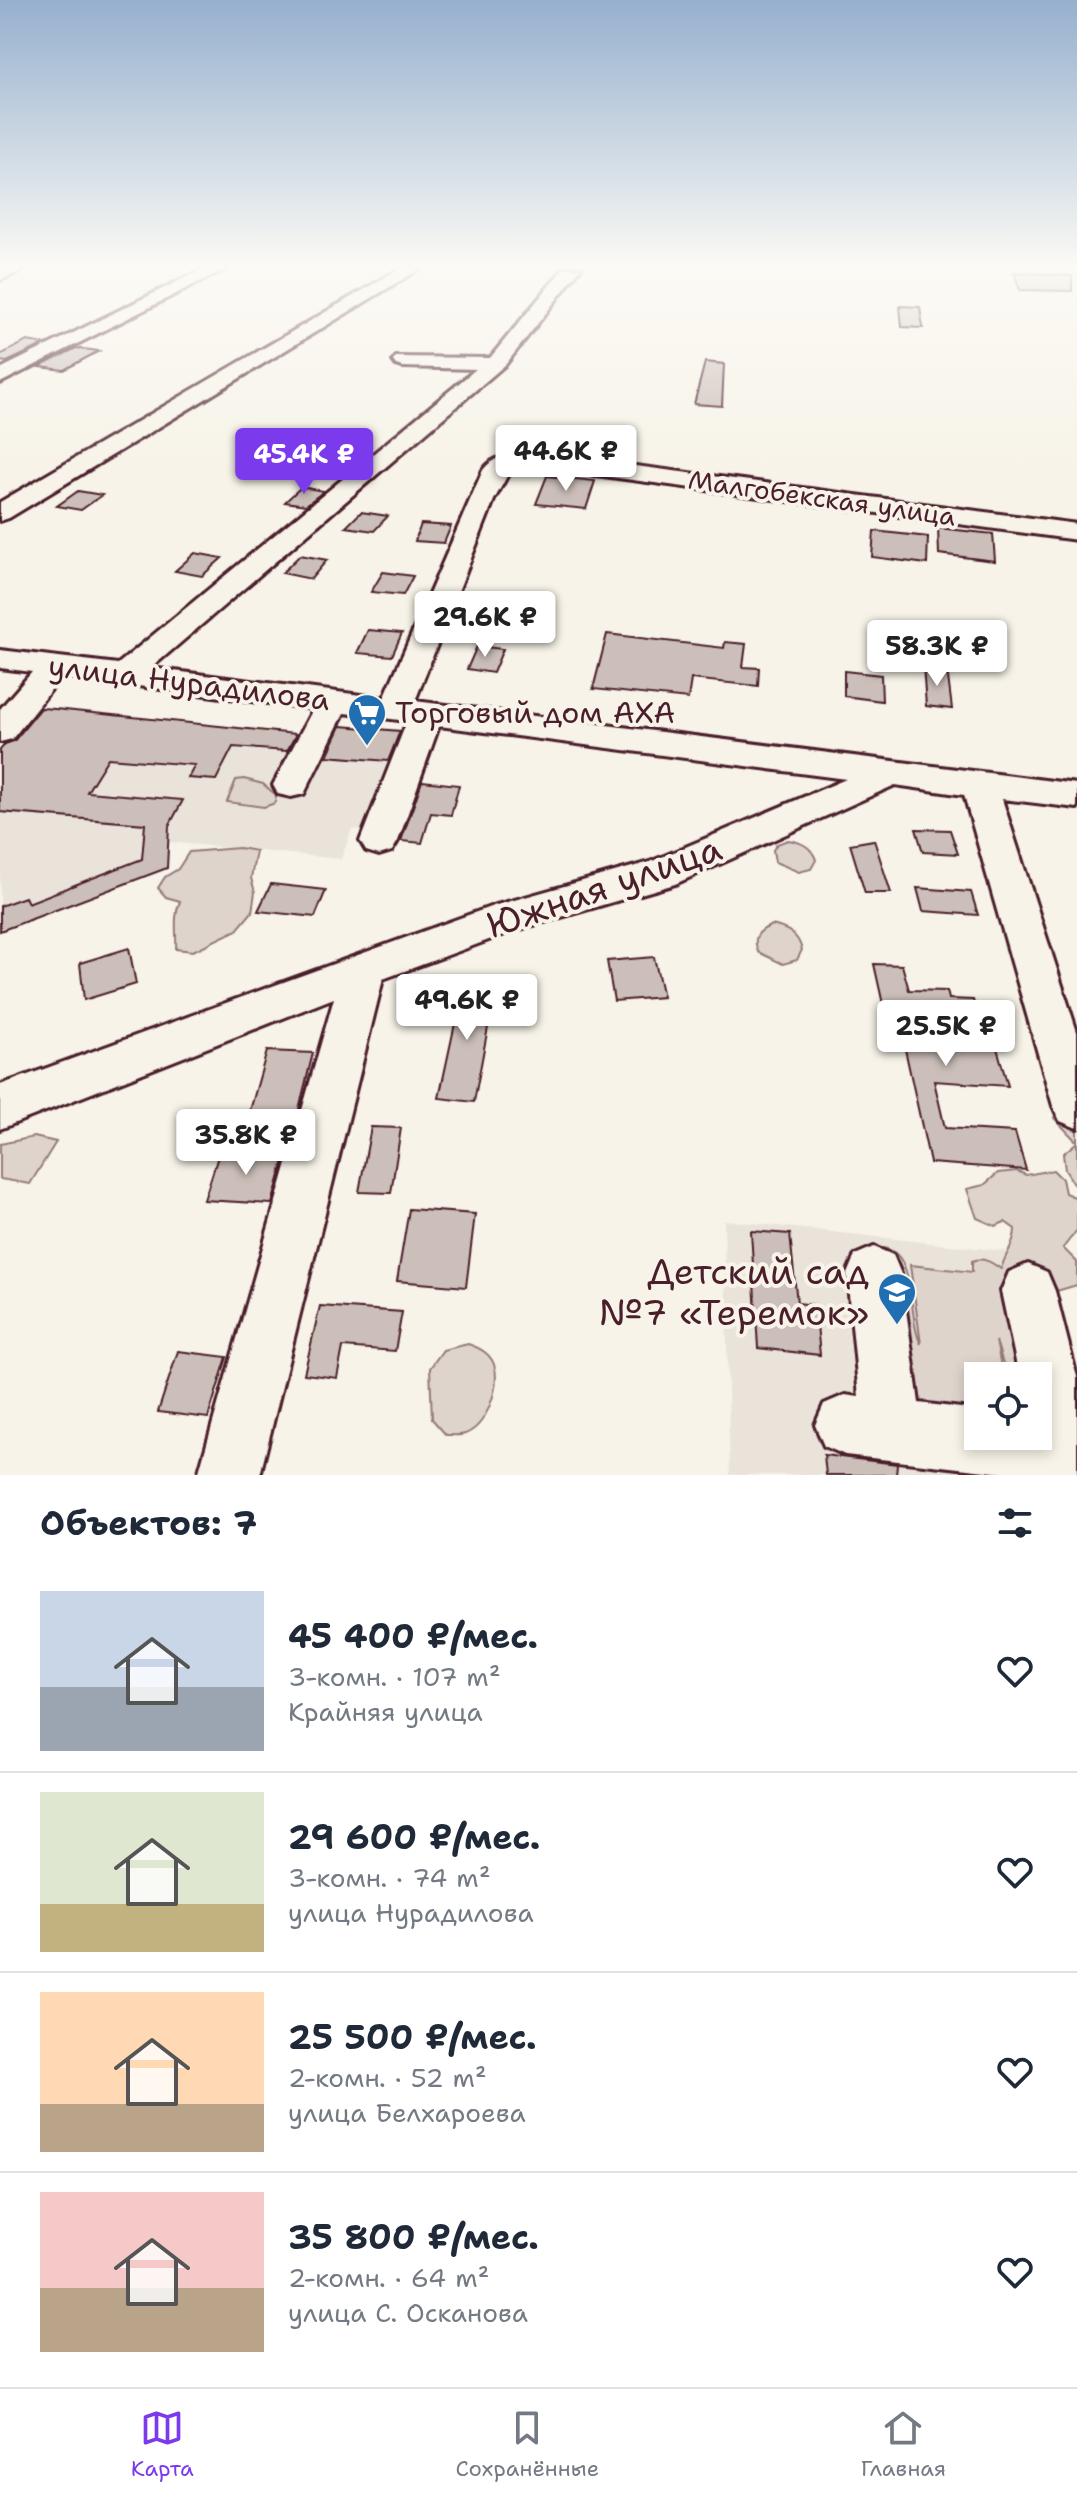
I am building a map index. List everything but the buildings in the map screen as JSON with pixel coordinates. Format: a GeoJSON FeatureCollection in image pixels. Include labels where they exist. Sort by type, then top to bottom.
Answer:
{"type":"FeatureCollection","features":[{"type":"Feature","properties":{"kind":"street"},"geometry":{"type":"LineString","coordinates":[[0,377],[81,337]]}},
{"type":"Feature","properties":{"kind":"street"},"geometry":{"type":"LineString","coordinates":[[0,513],[297,337]]}},
{"type":"Feature","properties":{"kind":"street"},"geometry":{"type":"LineString","coordinates":[[124,675],[494,364],[516,337]]}},
{"type":"Feature","properties":{"kind":"street"},"geometry":{"type":"LineString","coordinates":[[403,361],[494,364]]}},
{"type":"Feature","properties":{"kind":"street","name":"Малгобекская улица"},"geometry":{"type":"LineString","coordinates":[[411,712],[481,500],[495,470],[504,462],[536,460],[1077,532]]}},
{"type":"Feature","properties":{"kind":"street","name":"улица Нурадилова"},"geometry":{"type":"LineString","coordinates":[[0,659],[979,784]]}},
{"type":"Feature","properties":{"kind":"street"},"geometry":{"type":"LineString","coordinates":[[0,731],[54,666]]}},
{"type":"Feature","properties":{"kind":"street"},"geometry":{"type":"LineString","coordinates":[[291,785],[333,702]]}},
{"type":"Feature","properties":{"kind":"street"},"geometry":{"type":"LineString","coordinates":[[379,841],[411,712]]}},
{"type":"Feature","properties":{"kind":"street","name":"улица Нурадилова"},"geometry":{"type":"LineString","coordinates":[[411,712],[979,784]]}},
{"type":"Feature","properties":{"kind":"street","name":"Южная улица"},"geometry":{"type":"LineString","coordinates":[[0,1107],[364,968],[507,917],[661,874],[890,774]]}},
{"type":"Feature","properties":{"kind":"street"},"geometry":{"type":"LineString","coordinates":[[1077,796],[979,784],[1062,1012],[1077,1106]]}},
{"type":"Feature","properties":{"kind":"street"},"geometry":{"type":"LineString","coordinates":[[229,1475],[364,968]]}},
{"type":"Feature","properties":{"kind":"street"},"geometry":{"type":"LineString","coordinates":[[874,1274],[869,1427],[1071,1450],[1028,1291]]}},
{"type":"Feature","properties":{"kind":"shaded area"},"geometry":{"type":"Polygon","coordinates":[[[36,707],[335,738],[341,726],[407,732],[372,831],[352,829],[341,859],[168,842],[167,868],[0,931],[0,750],[36,707]]]}},
{"type":"Feature","properties":{"kind":"shaded area"},"geometry":{"type":"Polygon","coordinates":[[[236,780],[263,784],[276,795],[275,803],[264,807],[227,802],[236,780]]]}},
{"type":"Feature","properties":{"kind":"shaded area"},"geometry":{"type":"Polygon","coordinates":[[[788,840],[809,848],[816,860],[811,869],[799,872],[775,862],[773,850],[777,844],[788,840]]]}},
{"type":"Feature","properties":{"kind":"shaded area"},"geometry":{"type":"Polygon","coordinates":[[[239,848],[256,851],[251,878],[255,892],[252,912],[237,930],[193,951],[176,949],[176,919],[180,901],[166,897],[158,888],[165,877],[178,869],[189,852],[239,848]]]}},
{"type":"Feature","properties":{"kind":"shaded area"},"geometry":{"type":"Polygon","coordinates":[[[772,925],[787,930],[798,940],[802,950],[797,960],[783,964],[758,952],[758,935],[772,925]]]}},
{"type":"Feature","properties":{"kind":"shaded area"},"geometry":{"type":"Polygon","coordinates":[[[1077,1075],[1077,1142],[1054,1118],[1061,1098],[1077,1075]]]}},
{"type":"Feature","properties":{"kind":"shaded area"},"geometry":{"type":"Polygon","coordinates":[[[34,1137],[56,1142],[30,1184],[0,1179],[0,1144],[34,1137]]]}},
{"type":"Feature","properties":{"kind":"shaded area"},"geometry":{"type":"Polygon","coordinates":[[[1077,1142],[1077,1189],[1065,1170],[1063,1154],[1077,1142]]]}},
{"type":"Feature","properties":{"kind":"shaded area"},"geometry":{"type":"Polygon","coordinates":[[[1053,1170],[1062,1179],[1065,1193],[1077,1198],[1077,1230],[1063,1248],[1077,1262],[1077,1285],[1053,1292],[1046,1362],[1003,1362],[996,1341],[1000,1362],[964,1362],[964,1437],[931,1439],[875,1284],[878,1254],[883,1248],[894,1252],[902,1261],[921,1344],[910,1265],[972,1272],[972,1261],[980,1260],[991,1262],[1001,1269],[1015,1229],[1005,1222],[995,1226],[977,1218],[967,1189],[984,1185],[998,1173],[1017,1171],[1026,1175],[1053,1170]]]}},
{"type":"Feature","properties":{"kind":"shaded area","name":"Детский сад №7 «Теремок»"},"geometry":{"type":"Polygon","coordinates":[[[724,1220],[1050,1256],[1077,1363],[1077,1475],[730,1475],[724,1220]]]}},
{"type":"Feature","properties":{"kind":"shaded area"},"geometry":{"type":"Polygon","coordinates":[[[468,1344],[485,1352],[493,1363],[496,1376],[493,1396],[485,1415],[473,1430],[463,1435],[446,1435],[432,1419],[430,1368],[443,1350],[468,1344]]]}},
{"type":"Feature","properties":{"kind":"place","name":"Торговый дом АХА"},"geometry":{"type":"Point","coordinates":[367,747]}},
{"type":"Feature","properties":{"kind":"place","name":"Детский сад №7 «Теремок»"},"geometry":{"type":"Point","coordinates":[897,1326]}}]}
